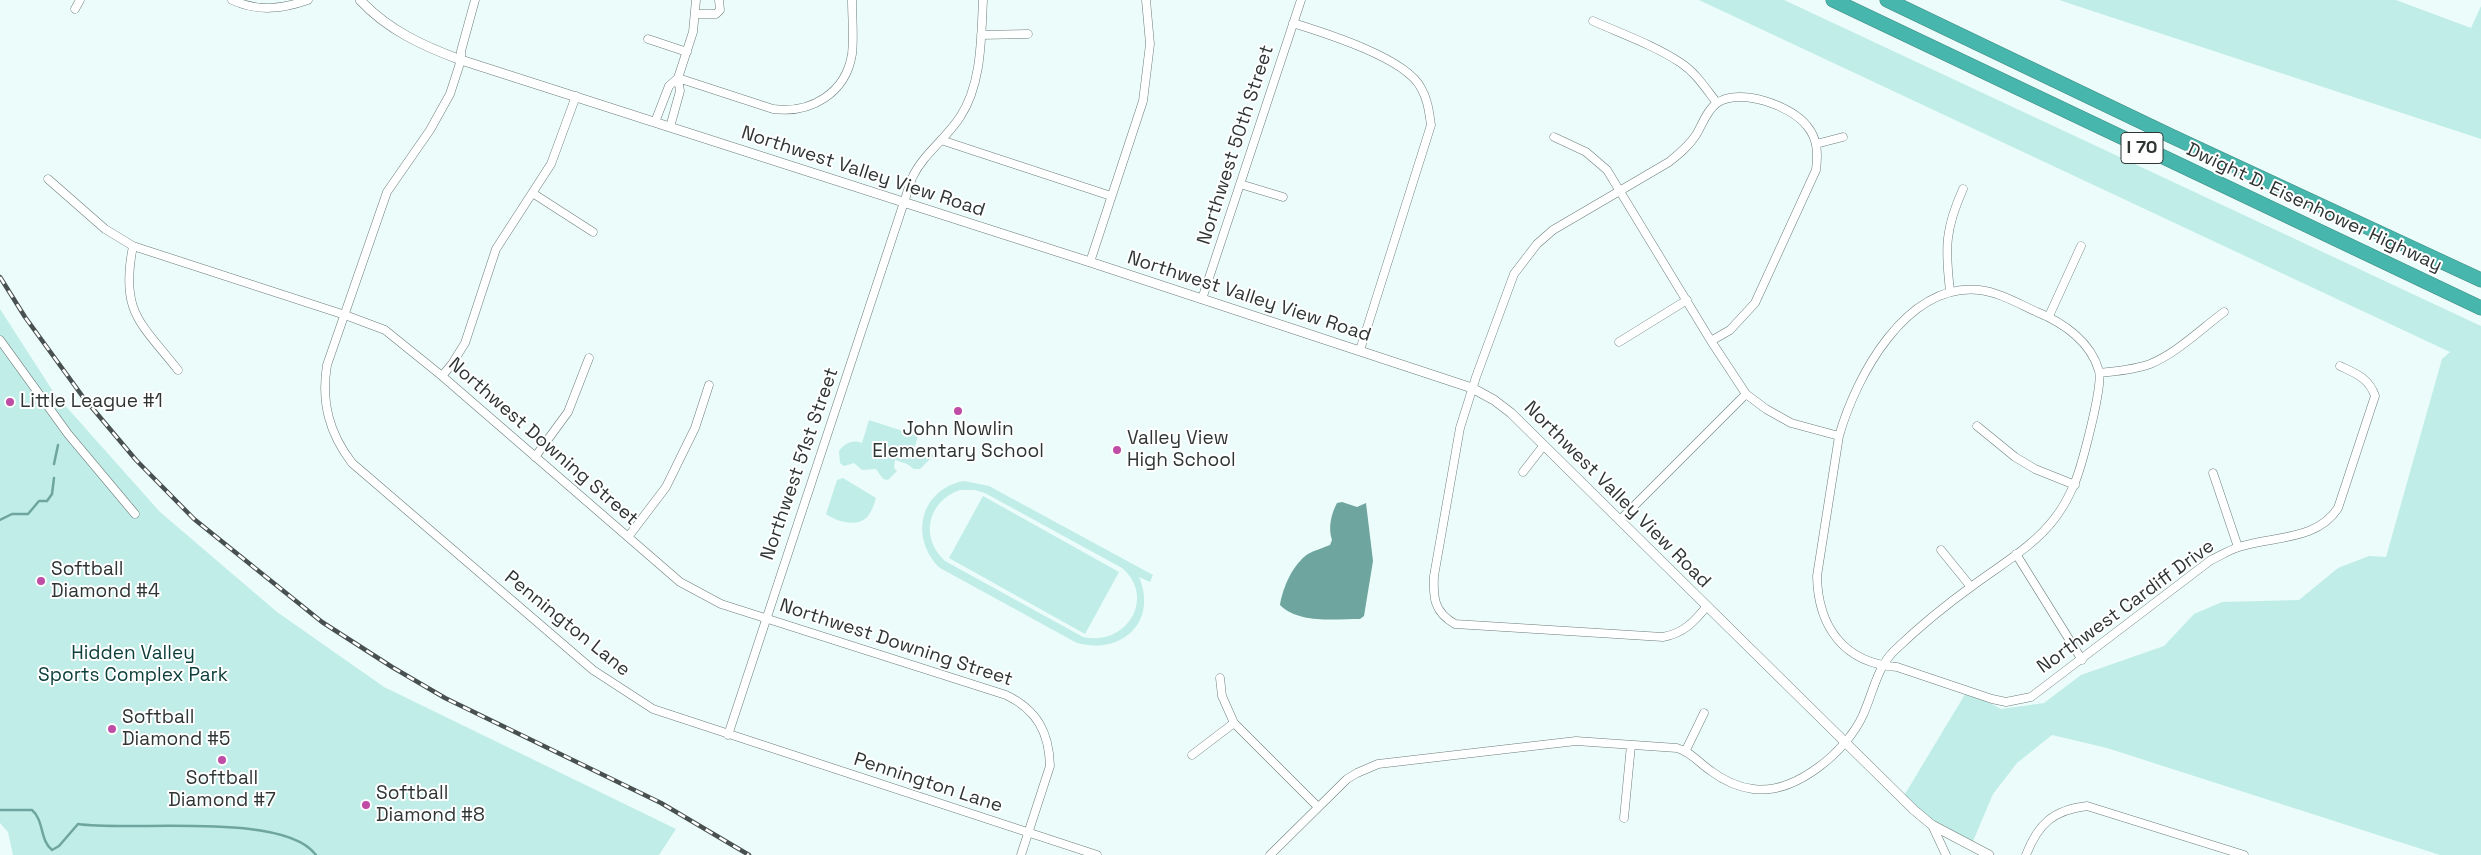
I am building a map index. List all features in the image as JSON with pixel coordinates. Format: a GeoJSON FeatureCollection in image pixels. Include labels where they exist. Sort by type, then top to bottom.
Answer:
{"type":"FeatureCollection","features":[{"type":"Feature","properties":{"kind":"highway","name":"Dwight D. Eisenhower Highway"},"geometry":{"type":"LineString","coordinates":[[1833,0],[2481,308]]}},
{"type":"Feature","properties":{"kind":"highway","name":"Dwight D. Eisenhower Highway"},"geometry":{"type":"LineString","coordinates":[[1887,0],[2171,136],[2481,280]]}},
{"type":"Feature","properties":{"kind":"street"},"geometry":{"type":"LineString","coordinates":[[76,9],[80,0]]}},
{"type":"Feature","properties":{"kind":"street"},"geometry":{"type":"LineString","coordinates":[[232,0],[254,8],[270,9],[288,7],[308,0]]}},
{"type":"Feature","properties":{"kind":"street","name":"Northwest Valley View Road"},"geometry":{"type":"LineString","coordinates":[[360,0],[399,32],[419,44],[461,60],[1090,262],[1472,388],[1494,400],[1511,413],[1914,810],[1932,825],[1989,855]]}},
{"type":"Feature","properties":{"kind":"street","name":"Pennington Lane"},"geometry":{"type":"LineString","coordinates":[[475,0],[461,51],[461,60],[450,94],[437,119],[387,192],[376,218],[327,365],[324,391],[330,427],[352,463],[608,682],[653,709],[1097,855]]}},
{"type":"Feature","properties":{"kind":"street"},"geometry":{"type":"LineString","coordinates":[[670,127],[680,91],[678,78],[687,52],[696,14],[696,0]]}},
{"type":"Feature","properties":{"kind":"street"},"geometry":{"type":"LineString","coordinates":[[696,14],[716,14],[720,10],[719,0]]}},
{"type":"Feature","properties":{"kind":"street"},"geometry":{"type":"LineString","coordinates":[[678,78],[773,109],[789,111],[816,104],[840,85],[849,67],[852,53],[852,0]]}},
{"type":"Feature","properties":{"kind":"street","name":"Northwest 51st Street"},"geometry":{"type":"LineString","coordinates":[[728,735],[916,169],[960,117],[967,104],[975,77],[981,35],[983,0]]}},
{"type":"Feature","properties":{"kind":"street"},"geometry":{"type":"LineString","coordinates":[[1090,262],[1143,101],[1150,44],[1146,0]]}},
{"type":"Feature","properties":{"kind":"street","name":"Northwest 50th Street"},"geometry":{"type":"LineString","coordinates":[[1202,299],[1301,0]]}},
{"type":"Feature","properties":{"kind":"street"},"geometry":{"type":"LineString","coordinates":[[1593,21],[1662,52],[1681,64],[1698,78],[1717,103]]}},
{"type":"Feature","properties":{"kind":"street"},"geometry":{"type":"LineString","coordinates":[[1293,23],[1345,40],[1409,73],[1421,86],[1428,106],[1431,125],[1360,350]]}},
{"type":"Feature","properties":{"kind":"street"},"geometry":{"type":"LineString","coordinates":[[981,35],[1028,34]]}},
{"type":"Feature","properties":{"kind":"street"},"geometry":{"type":"LineString","coordinates":[[648,39],[687,52]]}},
{"type":"Feature","properties":{"kind":"street"},"geometry":{"type":"LineString","coordinates":[[654,122],[669,86],[678,78]]}},
{"type":"Feature","properties":{"kind":"street"},"geometry":{"type":"LineString","coordinates":[[442,376],[465,344],[496,249],[552,164],[576,96]]}},
{"type":"Feature","properties":{"kind":"street"},"geometry":{"type":"LineString","coordinates":[[1707,606],[1686,628],[1676,635],[1663,637],[1455,624],[1444,618],[1435,607],[1434,576],[1460,428],[1505,293],[1523,260],[1553,230],[1685,150],[1717,103],[1740,96],[1762,99],[1799,118],[1807,126],[1816,144],[1818,156],[1816,170],[1755,303],[1730,330],[1712,341]]}},
{"type":"Feature","properties":{"kind":"street"},"geometry":{"type":"LineString","coordinates":[[1816,144],[1843,137]]}},
{"type":"Feature","properties":{"kind":"street"},"geometry":{"type":"LineString","coordinates":[[1554,138],[1586,152],[1598,160],[1619,189],[1746,394],[1766,409],[1791,423],[1839,436]]}},
{"type":"Feature","properties":{"kind":"street"},"geometry":{"type":"LineString","coordinates":[[941,140],[1111,196]]}},
{"type":"Feature","properties":{"kind":"street","name":"Northwest Downing Street"},"geometry":{"type":"LineString","coordinates":[[48,179],[105,229],[133,246],[345,315],[385,330],[442,376],[680,582],[697,592],[721,604],[1006,696],[1029,708],[1044,728],[1050,752],[1050,766],[1028,832]]}},
{"type":"Feature","properties":{"kind":"street"},"geometry":{"type":"LineString","coordinates":[[1240,184],[1283,197]]}},
{"type":"Feature","properties":{"kind":"street"},"geometry":{"type":"LineString","coordinates":[[1270,855],[1347,779],[1378,764],[1576,741],[1686,750],[1723,780],[1755,790],[1785,786],[1810,775],[1844,743],[1862,718],[1882,666],[1893,652],[1971,587],[2043,533],[2065,503],[2074,484],[2098,392],[2100,373],[2086,346],[2076,334],[2049,316],[1982,290],[1950,291],[1946,243],[1955,207],[1964,189]]}},
{"type":"Feature","properties":{"kind":"street"},"geometry":{"type":"LineString","coordinates":[[534,194],[593,232]]}},
{"type":"Feature","properties":{"kind":"street"},"geometry":{"type":"LineString","coordinates":[[133,246],[128,285],[135,316],[178,370]]}},
{"type":"Feature","properties":{"kind":"street"},"geometry":{"type":"LineString","coordinates":[[2049,316],[2081,246]]}},
{"type":"Feature","properties":{"kind":"street","name":"Northwest Cardiff Drive"},"geometry":{"type":"LineString","coordinates":[[1950,291],[1930,300],[1904,321],[1889,338],[1862,378],[1845,414],[1839,436],[1817,576],[1818,594],[1822,613],[1831,630],[1846,648],[1860,658],[1882,666],[1897,667],[1992,700],[2006,702],[2031,697],[2082,660],[2197,570],[2238,547],[2312,530],[2328,522],[2338,508],[2375,396],[2372,387],[2366,380],[2340,366]]}},
{"type":"Feature","properties":{"kind":"street"},"geometry":{"type":"LineString","coordinates":[[1619,342],[1687,300]]}},
{"type":"Feature","properties":{"kind":"street"},"geometry":{"type":"LineString","coordinates":[[2100,373],[2131,370],[2150,364],[2167,355],[2224,312]]}},
{"type":"Feature","properties":{"kind":"street"},"geometry":{"type":"LineString","coordinates":[[0,340],[68,434],[135,514]]}},
{"type":"Feature","properties":{"kind":"street"},"geometry":{"type":"LineString","coordinates":[[535,457],[568,412],[589,358]]}},
{"type":"Feature","properties":{"kind":"street"},"geometry":{"type":"LineString","coordinates":[[628,537],[659,499],[666,487],[695,428],[709,385]]}},
{"type":"Feature","properties":{"kind":"street"},"geometry":{"type":"LineString","coordinates":[[1620,520],[1746,394]]}},
{"type":"Feature","properties":{"kind":"street"},"geometry":{"type":"LineString","coordinates":[[1977,426],[2015,458],[2035,469],[2074,484]]}},
{"type":"Feature","properties":{"kind":"street"},"geometry":{"type":"LineString","coordinates":[[1523,472],[1544,445]]}},
{"type":"Feature","properties":{"kind":"street"},"geometry":{"type":"LineString","coordinates":[[2213,473],[2238,547]]}},
{"type":"Feature","properties":{"kind":"street"},"geometry":{"type":"LineString","coordinates":[[1941,550],[1971,587]]}},
{"type":"Feature","properties":{"kind":"street"},"geometry":{"type":"LineString","coordinates":[[2016,554],[2082,660]]}},
{"type":"Feature","properties":{"kind":"street"},"geometry":{"type":"LineString","coordinates":[[1220,678],[1222,696],[1234,723],[1318,807]]}},
{"type":"Feature","properties":{"kind":"street"},"geometry":{"type":"LineString","coordinates":[[1686,750],[1704,713]]}},
{"type":"Feature","properties":{"kind":"street"},"geometry":{"type":"LineString","coordinates":[[1192,755],[1234,723]]}},
{"type":"Feature","properties":{"kind":"street"},"geometry":{"type":"LineString","coordinates":[[1624,818],[1631,745]]}},
{"type":"Feature","properties":{"kind":"street"},"geometry":{"type":"LineString","coordinates":[[2026,855],[2032,839],[2048,820],[2072,809],[2087,806],[2244,855]]}},
{"type":"Feature","properties":{"kind":"street"},"geometry":{"type":"LineString","coordinates":[[1932,825],[1946,855]]}},
{"type":"Feature","properties":{"kind":"street"},"geometry":{"type":"LineString","coordinates":[[1021,855],[1028,832]]}},
{"type":"Feature","properties":{"kind":"green space"},"geometry":{"type":"Polygon","coordinates":[[[1699,0],[1784,0],[2481,326],[2481,855],[2440,855],[2107,748],[2052,735],[2017,763],[1993,794],[1971,846],[1932,825],[1902,799],[1967,691],[2001,709],[2044,703],[2081,675],[2164,646],[2194,614],[2222,602],[2299,600],[2338,568],[2369,556],[2386,557],[2442,359],[2450,352],[1699,0]]]}},
{"type":"Feature","properties":{"kind":"green space"},"geometry":{"type":"Polygon","coordinates":[[[2059,0],[2396,0],[2471,28],[2481,6],[2481,139],[2059,0]]]}},
{"type":"Feature","properties":{"kind":"green space","name":"Hidden Valley Sports Complex Park"},"geometry":{"type":"Polygon","coordinates":[[[0,309],[54,393],[160,512],[277,612],[384,687],[676,829],[659,855],[13,855],[8,832],[0,823],[0,309]]]}},
{"type":"Feature","properties":{"kind":"green space"},"geometry":{"type":"Polygon","coordinates":[[[869,420],[918,436],[914,449],[934,455],[920,469],[914,469],[907,464],[895,460],[894,468],[897,471],[888,480],[883,479],[876,469],[862,470],[854,463],[844,466],[840,463],[839,451],[849,443],[862,443],[869,420]]]}},
{"type":"Feature","properties":{"kind":"green space"},"geometry":{"type":"Polygon","coordinates":[[[843,478],[876,498],[872,510],[864,520],[853,523],[841,521],[826,514],[837,480],[843,478]]]}},
{"type":"Feature","properties":{"kind":"green space"},"geometry":{"type":"Polygon","coordinates":[[[964,481],[989,486],[1153,575],[1150,582],[1139,577],[1144,593],[1144,608],[1140,621],[1132,631],[1121,639],[1108,644],[1077,643],[940,568],[930,556],[924,543],[922,529],[924,516],[929,504],[937,494],[949,486],[964,481]],[[960,490],[949,495],[940,502],[934,511],[930,531],[932,541],[937,552],[945,561],[1083,637],[1098,638],[1112,635],[1132,618],[1136,606],[1137,593],[1132,580],[1122,568],[985,493],[975,490],[960,490]]]}},
{"type":"Feature","properties":{"kind":"green space"},"geometry":{"type":"Polygon","coordinates":[[[983,496],[1119,572],[1085,634],[949,558],[983,496]]]}},
{"type":"Feature","properties":{"kind":"shaded area"},"geometry":{"type":"Polygon","coordinates":[[[1342,502],[1357,507],[1366,503],[1373,561],[1364,616],[1360,619],[1329,620],[1307,618],[1288,611],[1280,605],[1286,584],[1293,570],[1303,558],[1330,545],[1332,540],[1330,526],[1333,512],[1337,503],[1342,502]]]}},
{"type":"Feature","properties":{"kind":"waterway"},"geometry":{"type":"LineString","coordinates":[[54,464],[58,445]]}},
{"type":"Feature","properties":{"kind":"waterway"},"geometry":{"type":"LineString","coordinates":[[0,520],[12,514],[28,514],[39,501],[47,501],[52,494],[54,478]]}},
{"type":"Feature","properties":{"kind":"waterway"},"geometry":{"type":"LineString","coordinates":[[0,810],[32,810],[36,814],[48,846],[52,850],[59,846],[78,824],[102,826],[204,826],[240,828],[273,833],[299,841],[316,855]]}},
{"type":"Feature","properties":{"kind":"railway"},"geometry":{"type":"LineString","coordinates":[[0,277],[25,317],[83,397],[136,460],[194,519],[322,622],[445,698],[661,803],[749,855]]}},
{"type":"Feature","properties":{"kind":"place","name":"Little League #1"},"geometry":{"type":"Point","coordinates":[10,402]}},
{"type":"Feature","properties":{"kind":"place","name":"John Nowlin Elementary School"},"geometry":{"type":"Point","coordinates":[958,411]}},
{"type":"Feature","properties":{"kind":"place","name":"Valley View High School"},"geometry":{"type":"Point","coordinates":[1117,450]}},
{"type":"Feature","properties":{"kind":"place","name":"Softball Diamond #4"},"geometry":{"type":"Point","coordinates":[41,581]}},
{"type":"Feature","properties":{"kind":"place","name":"Softball Diamond #5"},"geometry":{"type":"Point","coordinates":[112,729]}},
{"type":"Feature","properties":{"kind":"place","name":"Softball Diamond #7"},"geometry":{"type":"Point","coordinates":[222,760]}},
{"type":"Feature","properties":{"kind":"place","name":"Softball Diamond #8"},"geometry":{"type":"Point","coordinates":[366,805]}}]}
